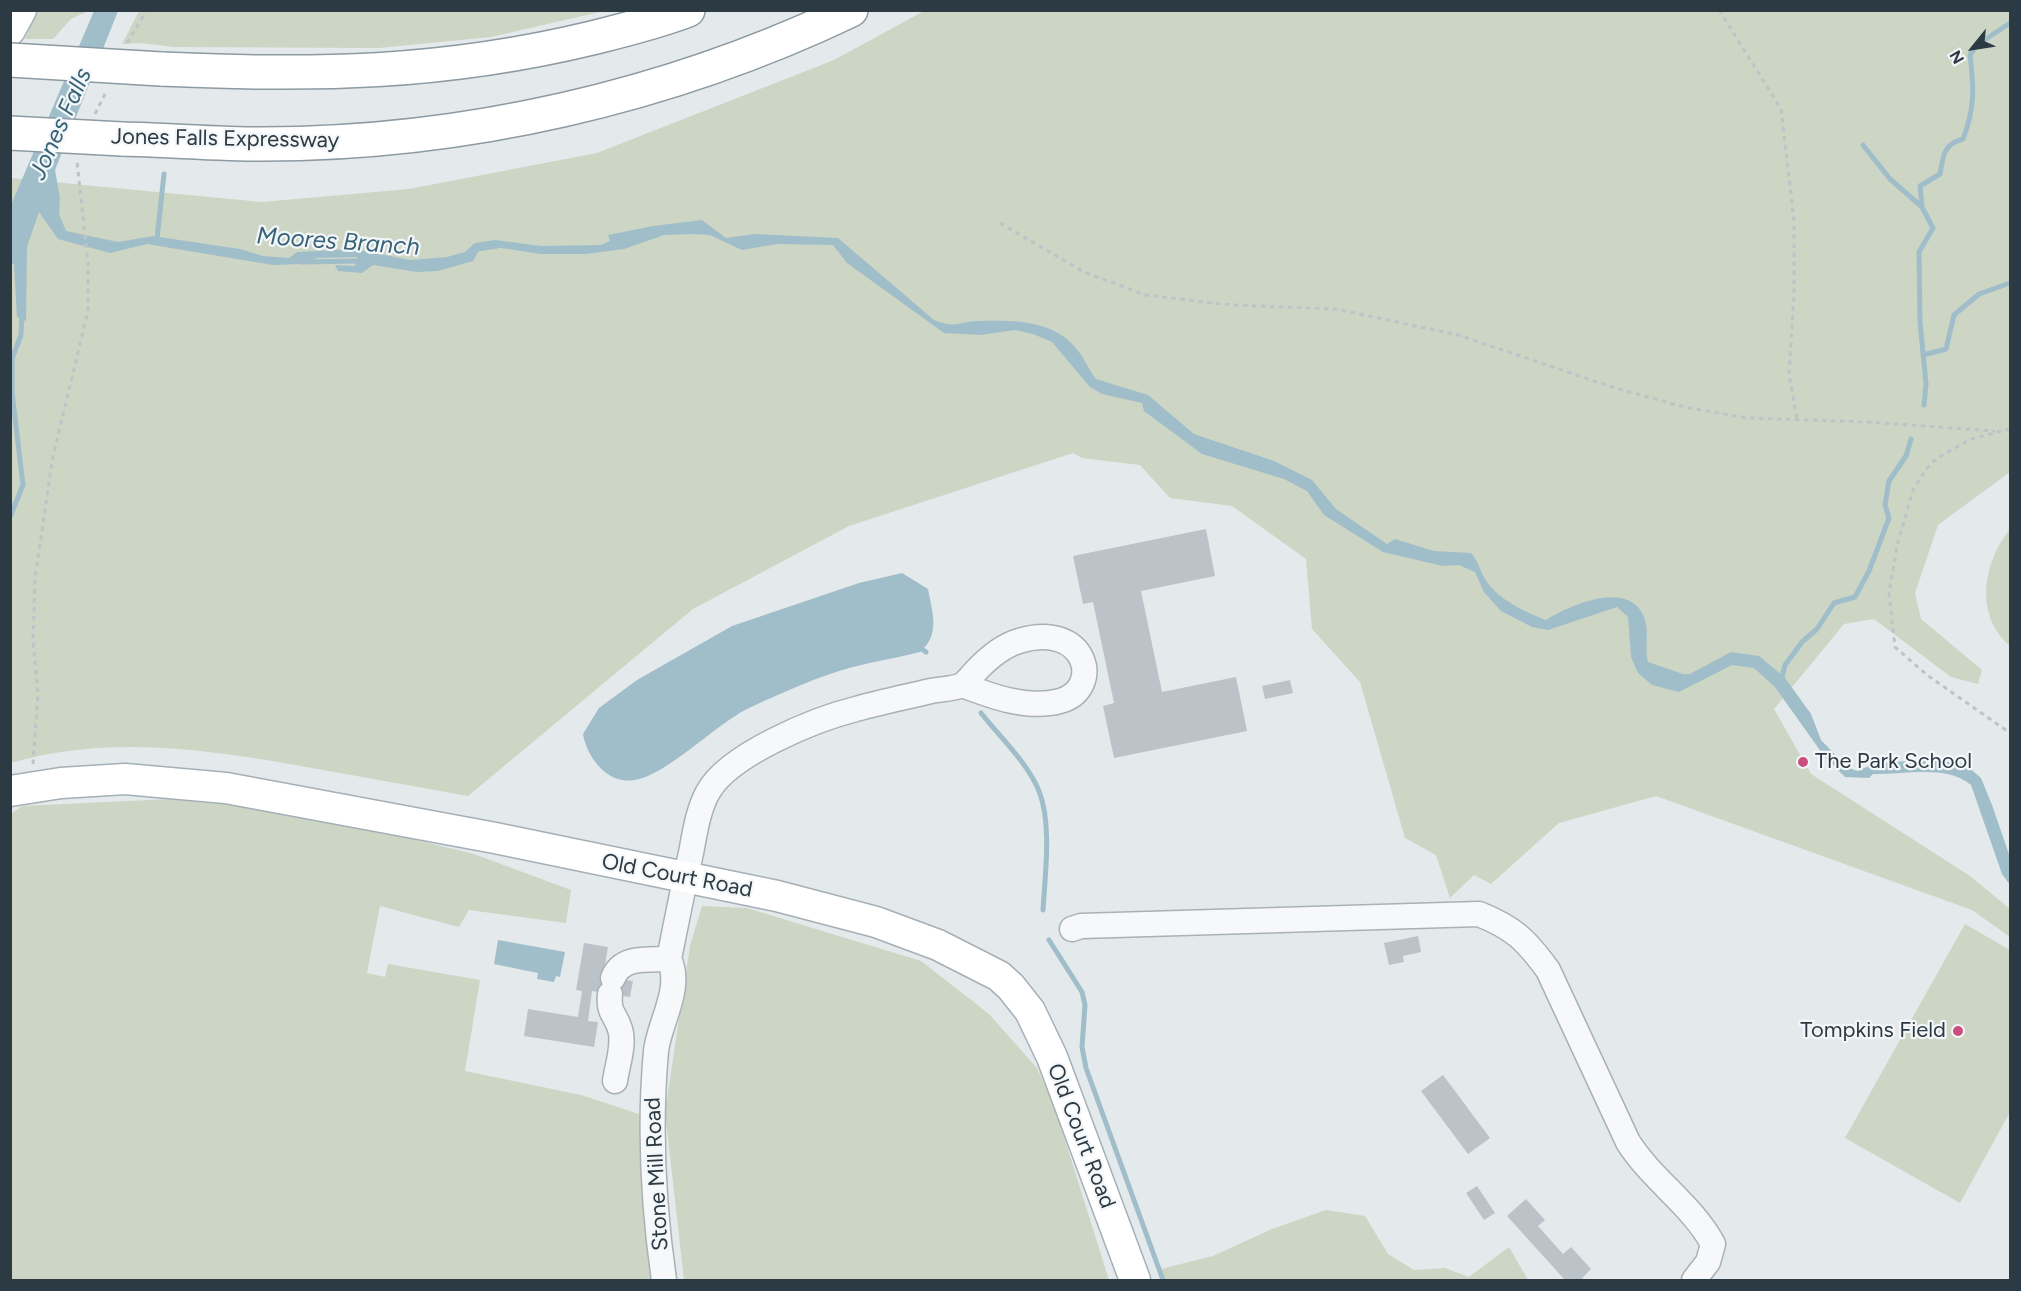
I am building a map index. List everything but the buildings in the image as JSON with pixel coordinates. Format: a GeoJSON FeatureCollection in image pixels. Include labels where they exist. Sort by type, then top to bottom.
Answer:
{"type":"FeatureCollection","features":[{"type":"Feature","properties":{"kind":"highway"},"geometry":{"type":"LineString","coordinates":[[10,60],[261,74],[401,70],[549,48],[688,10]]}},
{"type":"Feature","properties":{"kind":"highway","name":"Jones Falls Expressway"},"geometry":{"type":"LineString","coordinates":[[10,133],[262,144],[403,137],[495,123],[594,102],[700,71],[761,49],[851,10]]}},
{"type":"Feature","properties":{"kind":"main road"},"geometry":{"type":"LineString","coordinates":[[10,30],[21,10]]}},
{"type":"Feature","properties":{"kind":"main road","name":"Old Court Road"},"geometry":{"type":"LineString","coordinates":[[20,789],[125,779],[192,783],[495,838],[777,896],[876,922],[966,957],[999,976],[1030,1011],[1044,1038],[1135,1281]]}},
{"type":"Feature","properties":{"kind":"street","name":"Stone Mill Road"},"geometry":{"type":"LineString","coordinates":[[664,1281],[657,1225],[651,1134],[659,1032],[665,1023],[675,971],[669,959],[699,813],[709,790],[741,760],[828,716],[963,685]]}},
{"type":"Feature","properties":{"kind":"street"},"geometry":{"type":"LineString","coordinates":[[1072,929],[1081,926],[1479,914],[1508,925],[1533,950],[1548,970],[1594,1074],[1634,1152],[1703,1227],[1713,1244],[1708,1262],[1694,1281]]}},
{"type":"Feature","properties":{"kind":"street"},"geometry":{"type":"LineString","coordinates":[[615,1081],[621,1035],[609,1010],[612,986],[619,968],[634,960],[669,959]]}},
{"type":"Feature","properties":{"kind":"path"},"geometry":{"type":"LineString","coordinates":[[124,51],[147,10]]}},
{"type":"Feature","properties":{"kind":"path"},"geometry":{"type":"LineString","coordinates":[[1719,10],[1781,109],[1794,221],[1794,295],[1789,374],[1797,420]]}},
{"type":"Feature","properties":{"kind":"path"},"geometry":{"type":"LineString","coordinates":[[91,119],[109,86]]}},
{"type":"Feature","properties":{"kind":"path"},"geometry":{"type":"LineString","coordinates":[[20,789],[32,766],[38,693],[33,641],[35,578],[53,456],[88,311],[88,263],[76,154]]}},
{"type":"Feature","properties":{"kind":"path"},"geometry":{"type":"LineString","coordinates":[[1000,224],[1084,272],[1145,295],[1232,305],[1336,309],[1458,335],[1612,387],[1684,407],[1748,418],[1868,422],[1995,431]]}},
{"type":"Feature","properties":{"kind":"path"},"geometry":{"type":"LineString","coordinates":[[2010,429],[1971,439],[1937,459],[1927,468],[1913,490],[1907,507],[1889,593],[1895,647],[1927,675],[2010,733]]}},
{"type":"Feature","properties":{"kind":"green space"},"geometry":{"type":"Polygon","coordinates":[[[139,10],[604,11],[491,37],[379,48],[174,47],[140,43],[122,44],[139,10]]]}},
{"type":"Feature","properties":{"kind":"green space"},"geometry":{"type":"Polygon","coordinates":[[[37,11],[88,11],[71,19],[53,39],[25,39],[37,11]]]}},
{"type":"Feature","properties":{"kind":"green space"},"geometry":{"type":"Polygon","coordinates":[[[924,11],[2010,11],[2010,472],[1938,525],[1915,593],[1921,619],[1982,670],[1978,684],[1951,677],[1874,619],[1844,624],[1774,709],[1811,774],[1970,876],[2010,909],[2010,937],[1972,910],[1656,796],[1559,823],[1491,884],[1474,875],[1450,898],[1436,855],[1405,838],[1360,682],[1312,629],[1306,559],[1232,506],[1170,498],[1140,465],[1082,458],[1073,453],[849,526],[693,609],[468,796],[274,761],[161,748],[86,749],[49,754],[11,763],[11,178],[262,202],[409,189],[597,153],[834,60],[924,11]]]}},
{"type":"Feature","properties":{"kind":"green space"},"geometry":{"type":"Polygon","coordinates":[[[2010,529],[2010,646],[1991,619],[1986,589],[1994,557],[2010,529]]]}},
{"type":"Feature","properties":{"kind":"green space"},"geometry":{"type":"Polygon","coordinates":[[[234,796],[474,854],[571,890],[566,923],[469,910],[459,927],[380,906],[367,973],[385,977],[388,964],[480,980],[465,1071],[581,1095],[639,1114],[645,1202],[657,1280],[11,1280],[11,814],[22,806],[234,796]]]}},
{"type":"Feature","properties":{"kind":"green space"},"geometry":{"type":"Polygon","coordinates":[[[702,906],[747,908],[921,961],[989,1014],[1037,1068],[1054,1105],[1109,1280],[684,1280],[665,1112],[690,946],[702,906]]]}},
{"type":"Feature","properties":{"kind":"green space","name":"Tompkins Field"},"geometry":{"type":"Polygon","coordinates":[[[1965,924],[2010,950],[2010,1112],[1960,1203],[1845,1138],[1965,924]]]}},
{"type":"Feature","properties":{"kind":"green space"},"geometry":{"type":"Polygon","coordinates":[[[1326,1210],[1365,1216],[1388,1254],[1414,1270],[1445,1268],[1469,1277],[1509,1247],[1528,1280],[1163,1280],[1161,1269],[1213,1256],[1272,1229],[1326,1210]]]}},
{"type":"Feature","properties":{"kind":"water","name":"Jones Falls"},"geometry":{"type":"Polygon","coordinates":[[[94,11],[118,11],[55,170],[60,198],[59,214],[66,231],[118,242],[153,236],[240,249],[263,256],[289,258],[297,252],[354,249],[410,260],[447,257],[465,252],[475,243],[495,240],[541,246],[601,245],[610,241],[608,235],[702,220],[726,238],[755,234],[838,238],[934,320],[953,325],[978,321],[1005,321],[1046,327],[1069,341],[1096,379],[1148,395],[1194,434],[1274,461],[1312,480],[1336,509],[1387,544],[1395,539],[1434,551],[1471,553],[1492,588],[1505,600],[1530,614],[1546,620],[1584,602],[1613,597],[1626,599],[1636,606],[1644,617],[1647,628],[1648,662],[1683,674],[1690,674],[1731,652],[1759,656],[1785,678],[1811,714],[1821,740],[1847,767],[1857,771],[1874,764],[1932,760],[1965,764],[1981,778],[1992,805],[2010,857],[2010,885],[2002,874],[1971,785],[1961,779],[1950,775],[1924,772],[1873,774],[1869,778],[1845,777],[1824,756],[1775,687],[1754,668],[1732,665],[1679,692],[1652,685],[1638,673],[1631,657],[1628,617],[1617,607],[1548,630],[1532,627],[1501,611],[1484,592],[1475,572],[1459,565],[1443,566],[1383,552],[1324,515],[1307,491],[1284,479],[1202,454],[1144,411],[1142,403],[1102,394],[1090,387],[1052,342],[1015,330],[980,335],[944,333],[847,263],[833,245],[777,244],[742,250],[710,235],[664,235],[624,249],[586,254],[540,254],[489,246],[481,247],[473,261],[438,271],[417,272],[373,265],[362,273],[338,271],[335,265],[355,266],[357,257],[317,258],[302,264],[273,265],[147,244],[110,253],[58,239],[39,212],[27,247],[26,321],[17,317],[14,263],[11,265],[11,205],[94,11]]]}},
{"type":"Feature","properties":{"kind":"water"},"geometry":{"type":"Polygon","coordinates":[[[902,573],[928,589],[933,614],[933,630],[927,645],[920,652],[840,671],[813,680],[747,709],[662,769],[635,780],[616,778],[608,774],[600,768],[589,752],[583,734],[599,708],[637,680],[732,626],[859,583],[902,573]]]}},
{"type":"Feature","properties":{"kind":"water"},"geometry":{"type":"Polygon","coordinates":[[[498,940],[565,952],[560,977],[556,976],[554,982],[537,979],[538,973],[494,964],[498,940]]]}},
{"type":"Feature","properties":{"kind":"waterway"},"geometry":{"type":"LineString","coordinates":[[1924,405],[1926,384],[1920,322],[1919,252],[1933,228],[1922,207],[1920,186],[1940,174],[1945,151],[1952,144],[1963,139],[1973,97],[1970,55],[1977,45],[2010,23]]}},
{"type":"Feature","properties":{"kind":"waterway"},"geometry":{"type":"LineString","coordinates":[[1863,145],[1890,179],[1922,207]]}},
{"type":"Feature","properties":{"kind":"waterway"},"geometry":{"type":"LineString","coordinates":[[157,239],[164,174]]}},
{"type":"Feature","properties":{"kind":"waterway","name":"Moores Branch"},"geometry":{"type":"LineString","coordinates":[[477,249],[497,246]]}},
{"type":"Feature","properties":{"kind":"waterway","name":"Moores Branch"},"geometry":{"type":"LineString","coordinates":[[301,262],[363,261]]}},
{"type":"Feature","properties":{"kind":"waterway"},"geometry":{"type":"LineString","coordinates":[[1923,355],[1946,349],[1954,315],[1979,294],[2010,283]]}},
{"type":"Feature","properties":{"kind":"waterway"},"geometry":{"type":"LineString","coordinates":[[10,517],[23,485],[12,392],[12,359],[21,335],[22,313]]}},
{"type":"Feature","properties":{"kind":"waterway"},"geometry":{"type":"LineString","coordinates":[[1781,681],[1785,665],[1802,642],[1817,629],[1834,603],[1855,597],[1869,571],[1889,518],[1885,505],[1889,481],[1906,456],[1911,439]]}},
{"type":"Feature","properties":{"kind":"waterway"},"geometry":{"type":"LineString","coordinates":[[981,713],[1020,760],[1039,791],[1047,834],[1043,910]]}},
{"type":"Feature","properties":{"kind":"waterway"},"geometry":{"type":"LineString","coordinates":[[1049,940],[1082,992],[1085,1005],[1082,1047],[1086,1068],[1163,1280]]}},
{"type":"Feature","properties":{"kind":"place","name":"The Park School"},"geometry":{"type":"Point","coordinates":[1803,762]}},
{"type":"Feature","properties":{"kind":"place","name":"Tompkins Field"},"geometry":{"type":"Point","coordinates":[1958,1031]}}]}
